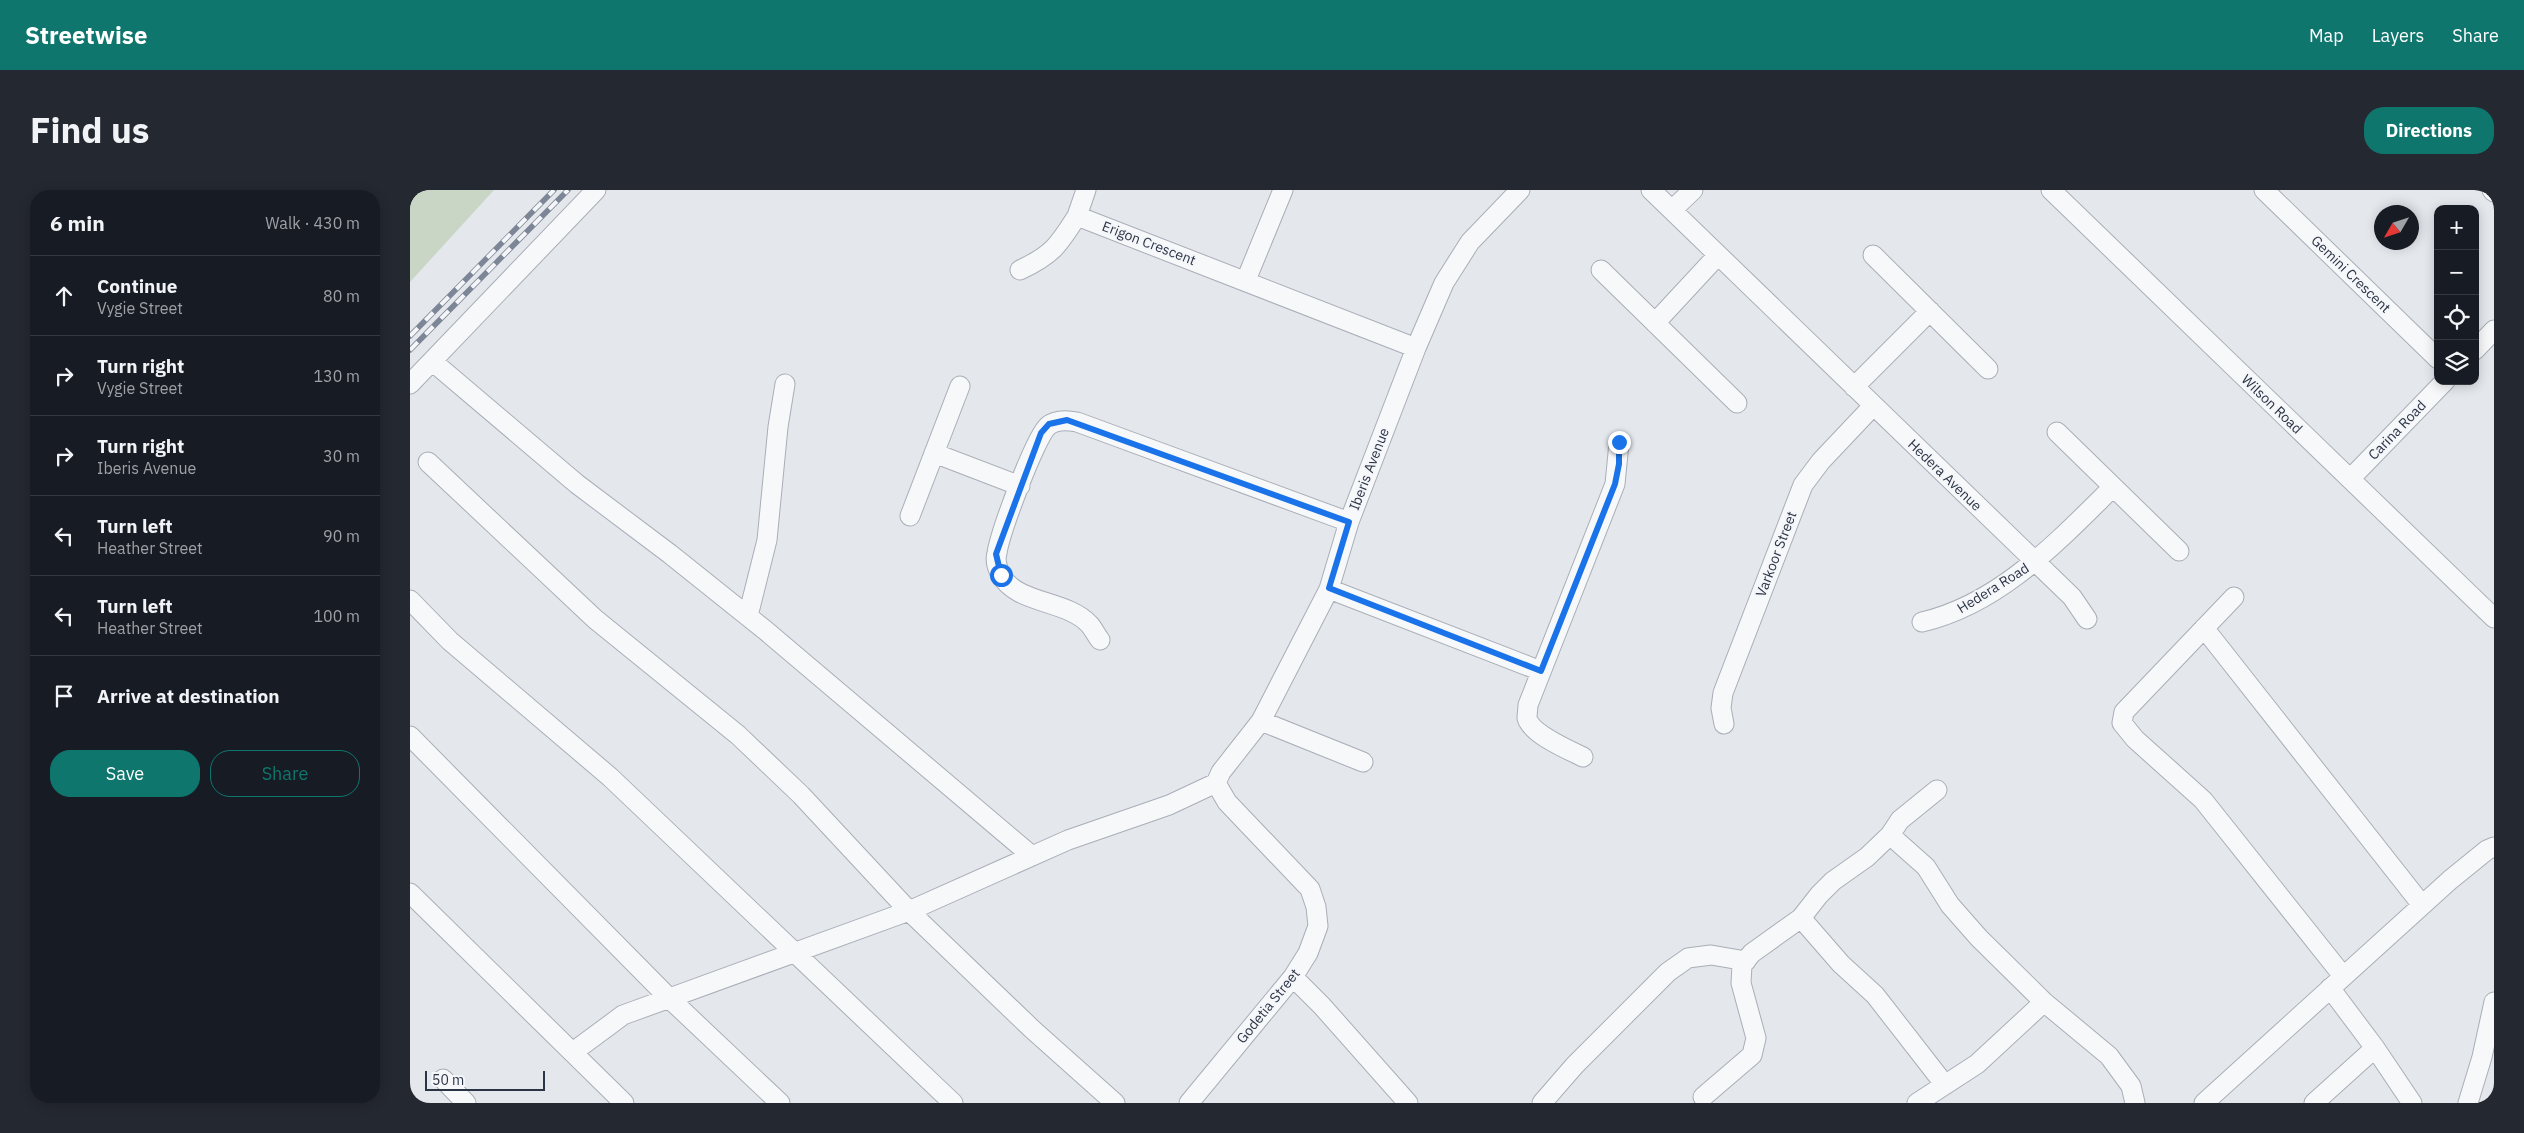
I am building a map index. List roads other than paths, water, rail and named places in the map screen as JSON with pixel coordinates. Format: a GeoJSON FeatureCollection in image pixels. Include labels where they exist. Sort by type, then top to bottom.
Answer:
{"type":"FeatureCollection","features":[{"type":"Feature","properties":{"kind":"street"},"geometry":{"type":"LineString","coordinates":[[410,384],[596,190]]}},
{"type":"Feature","properties":{"kind":"street"},"geometry":{"type":"LineString","coordinates":[[1020,270],[1043,259],[1058,246],[1078,216],[1086,190]]}},
{"type":"Feature","properties":{"kind":"street"},"geometry":{"type":"LineString","coordinates":[[1246,280],[1283,190]]}},
{"type":"Feature","properties":{"kind":"street","name":"Iberis Avenue"},"geometry":{"type":"LineString","coordinates":[[1216,783],[1221,772],[1261,721],[1329,588],[1349,522],[1416,348],[1444,283],[1470,242],[1520,190]]}},
{"type":"Feature","properties":{"kind":"street","name":"Hedera Avenue"},"geometry":{"type":"LineString","coordinates":[[1651,190],[2072,597],[2087,619]]}},
{"type":"Feature","properties":{"kind":"street"},"geometry":{"type":"LineString","coordinates":[[1672,210],[1692,190]]}},
{"type":"Feature","properties":{"kind":"street","name":"Wilson Road"},"geometry":{"type":"LineString","coordinates":[[2051,190],[2494,618]]}},
{"type":"Feature","properties":{"kind":"street","name":"Gemini Crescent"},"geometry":{"type":"LineString","coordinates":[[2264,190],[2434,355]]}},
{"type":"Feature","properties":{"kind":"street","name":"Erigon Crescent"},"geometry":{"type":"LineString","coordinates":[[1078,216],[1416,348]]}},
{"type":"Feature","properties":{"kind":"street"},"geometry":{"type":"LineString","coordinates":[[1655,323],[1718,255]]}},
{"type":"Feature","properties":{"kind":"street"},"geometry":{"type":"LineString","coordinates":[[1873,255],[1988,369]]}},
{"type":"Feature","properties":{"kind":"street"},"geometry":{"type":"LineString","coordinates":[[1601,270],[1737,403]]}},
{"type":"Feature","properties":{"kind":"street"},"geometry":{"type":"LineString","coordinates":[[1854,387],[1930,311]]}},
{"type":"Feature","properties":{"kind":"street"},"geometry":{"type":"LineString","coordinates":[[2479,346],[2494,330]]}},
{"type":"Feature","properties":{"kind":"street"},"geometry":{"type":"LineString","coordinates":[[432,361],[577,484],[748,616],[1032,856]]}},
{"type":"Feature","properties":{"kind":"street"},"geometry":{"type":"LineString","coordinates":[[748,616],[767,540],[778,427],[785,384]]}},
{"type":"Feature","properties":{"kind":"street","name":"Carina Road"},"geometry":{"type":"LineString","coordinates":[[2350,479],[2441,385]]}},
{"type":"Feature","properties":{"kind":"street"},"geometry":{"type":"LineString","coordinates":[[910,516],[960,386]]}},
{"type":"Feature","properties":{"kind":"street","name":"Varkoor Street"},"geometry":{"type":"LineString","coordinates":[[1724,724],[1721,708],[1723,693],[1803,485],[1820,461],[1873,406]]}},
{"type":"Feature","properties":{"kind":"street"},"geometry":{"type":"LineString","coordinates":[[1100,640],[1089,624],[1075,613],[1019,592],[1011,587],[1001,575],[996,554],[1041,433],[1049,424],[1067,420],[1349,522]]}},
{"type":"Feature","properties":{"kind":"street"},"geometry":{"type":"LineString","coordinates":[[2057,432],[2179,551]]}},
{"type":"Feature","properties":{"kind":"street"},"geometry":{"type":"LineString","coordinates":[[1583,757],[1553,741],[1530,724],[1527,717],[1528,705],[1615,484],[1619,464],[1619,442]]}},
{"type":"Feature","properties":{"kind":"street"},"geometry":{"type":"LineString","coordinates":[[934,453],[1020,486]]}},
{"type":"Feature","properties":{"kind":"street"},"geometry":{"type":"LineString","coordinates":[[428,462],[595,619],[745,742],[801,795],[909,911],[1032,1029],[1115,1103]]}},
{"type":"Feature","properties":{"kind":"street"},"geometry":{"type":"LineString","coordinates":[[2036,562],[2114,487]]}},
{"type":"Feature","properties":{"kind":"street","name":"Hedera Road"},"geometry":{"type":"LineString","coordinates":[[1922,622],[1944,617],[1963,608],[2036,562]]}},
{"type":"Feature","properties":{"kind":"street"},"geometry":{"type":"LineString","coordinates":[[1329,588],[1541,671]]}},
{"type":"Feature","properties":{"kind":"street"},"geometry":{"type":"LineString","coordinates":[[2234,597],[2124,712],[2122,722],[2135,739],[2203,800],[2336,982],[2375,1048],[2412,1103]]}},
{"type":"Feature","properties":{"kind":"street"},"geometry":{"type":"LineString","coordinates":[[410,600],[450,641],[610,777],[953,1103]]}},
{"type":"Feature","properties":{"kind":"street"},"geometry":{"type":"LineString","coordinates":[[2204,628],[2422,905]]}},
{"type":"Feature","properties":{"kind":"street"},"geometry":{"type":"LineString","coordinates":[[1261,721],[1363,762]]}},
{"type":"Feature","properties":{"kind":"street"},"geometry":{"type":"LineString","coordinates":[[410,736],[669,998],[780,1103]]}},
{"type":"Feature","properties":{"kind":"street"},"geometry":{"type":"LineString","coordinates":[[573,1052],[624,1015],[794,951],[909,911],[1068,840],[1169,805],[1216,783]]}},
{"type":"Feature","properties":{"kind":"street","name":"Godetia Street"},"geometry":{"type":"LineString","coordinates":[[1189,1103],[1293,977],[1308,953],[1318,926],[1316,908],[1310,889],[1227,802],[1216,783]]}},
{"type":"Feature","properties":{"kind":"street"},"geometry":{"type":"LineString","coordinates":[[1703,1097],[1752,1054],[1756,1038],[1741,983],[1742,965],[1752,953],[1801,918],[1833,881],[1867,857],[1890,835],[1900,820],[1937,790]]}},
{"type":"Feature","properties":{"kind":"street"},"geometry":{"type":"LineString","coordinates":[[1890,835],[1926,866],[1950,905],[2044,1002],[2109,1056],[2131,1086],[2134,1103]]}},
{"type":"Feature","properties":{"kind":"street"},"geometry":{"type":"LineString","coordinates":[[2204,1103],[2422,905],[2487,850],[2494,847]]}},
{"type":"Feature","properties":{"kind":"street"},"geometry":{"type":"LineString","coordinates":[[410,893],[624,1103]]}},
{"type":"Feature","properties":{"kind":"street"},"geometry":{"type":"LineString","coordinates":[[1801,918],[1841,964],[1876,995],[1945,1085]]}},
{"type":"Feature","properties":{"kind":"street"},"geometry":{"type":"LineString","coordinates":[[1542,1103],[1575,1065],[1668,972],[1688,958],[1711,955],[1746,961]]}},
{"type":"Feature","properties":{"kind":"street"},"geometry":{"type":"LineString","coordinates":[[1293,977],[1322,1006],[1408,1103]]}},
{"type":"Feature","properties":{"kind":"street"},"geometry":{"type":"LineString","coordinates":[[1917,1103],[1977,1064],[2044,1002]]}},
{"type":"Feature","properties":{"kind":"street"},"geometry":{"type":"LineString","coordinates":[[2468,1103],[2488,1060],[2494,1002]]}},
{"type":"Feature","properties":{"kind":"street"},"geometry":{"type":"LineString","coordinates":[[2314,1103],[2375,1048]]}},
{"type":"Feature","properties":{"kind":"street"},"geometry":{"type":"LineString","coordinates":[[443,1079],[466,1103]]}},
{"type":"Feature","properties":{"kind":"railway"},"geometry":{"type":"LineString","coordinates":[[410,336],[554,190]]}},
{"type":"Feature","properties":{"kind":"railway"},"geometry":{"type":"LineString","coordinates":[[410,350],[568,190]]}}]}
